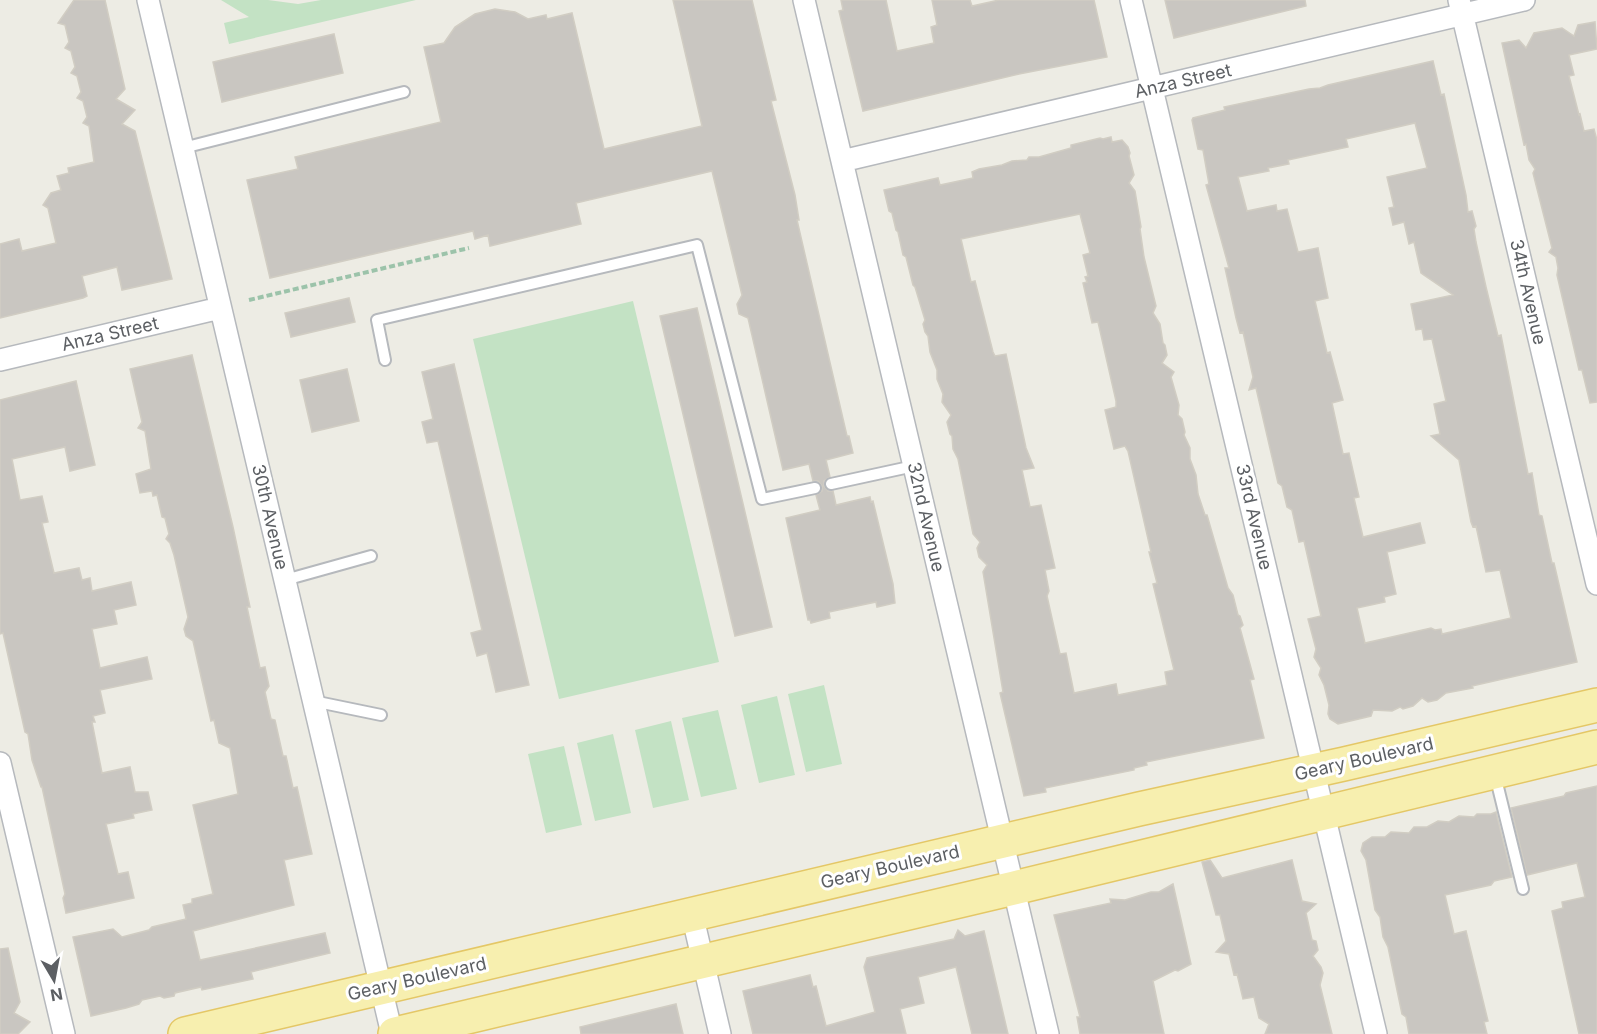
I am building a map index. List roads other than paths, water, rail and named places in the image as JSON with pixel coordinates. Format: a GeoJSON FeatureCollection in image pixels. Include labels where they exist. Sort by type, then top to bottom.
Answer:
{"type":"FeatureCollection","features":[{"type":"Feature","properties":{"kind":"main road","name":"Geary Boulevard"},"geometry":{"type":"LineString","coordinates":[[185,1034],[1139,808],[1313,771],[1597,705]]}},
{"type":"Feature","properties":{"kind":"main road"},"geometry":{"type":"LineString","coordinates":[[393,1034],[1014,888],[1597,747]]}},
{"type":"Feature","properties":{"kind":"street","name":"30th Avenue"},"geometry":{"type":"LineString","coordinates":[[148,0],[393,1034]]}},
{"type":"Feature","properties":{"kind":"street","name":"32nd Avenue"},"geometry":{"type":"LineString","coordinates":[[804,0],[1048,1034]]}},
{"type":"Feature","properties":{"kind":"street","name":"33rd Avenue"},"geometry":{"type":"LineString","coordinates":[[1131,0],[1376,1034]]}},
{"type":"Feature","properties":{"kind":"street","name":"Anza Street"},"geometry":{"type":"LineString","coordinates":[[842,161],[1152,88],[1461,7],[1524,0]]}},
{"type":"Feature","properties":{"kind":"street","name":"34th Avenue"},"geometry":{"type":"LineString","coordinates":[[1461,7],[1597,581]]}},
{"type":"Feature","properties":{"kind":"street","name":"Anza Street"},"geometry":{"type":"LineString","coordinates":[[0,360],[220,308]]}},
{"type":"Feature","properties":{"kind":"street"},"geometry":{"type":"LineString","coordinates":[[0,763],[64,1034]]}},
{"type":"Feature","properties":{"kind":"street"},"geometry":{"type":"LineString","coordinates":[[692,914],[720,1034]]}},
{"type":"Feature","properties":{"kind":"lane"},"geometry":{"type":"LineString","coordinates":[[183,148],[404,92]]}},
{"type":"Feature","properties":{"kind":"lane"},"geometry":{"type":"LineString","coordinates":[[385,360],[377,320],[697,245],[762,499],[815,488]]}},
{"type":"Feature","properties":{"kind":"lane"},"geometry":{"type":"LineString","coordinates":[[831,484],[914,466]]}},
{"type":"Feature","properties":{"kind":"lane"},"geometry":{"type":"LineString","coordinates":[[285,580],[371,556]]}},
{"type":"Feature","properties":{"kind":"lane"},"geometry":{"type":"LineString","coordinates":[[313,701],[381,715]]}},
{"type":"Feature","properties":{"kind":"lane"},"geometry":{"type":"LineString","coordinates":[[1494,771],[1523,888]]}}]}
